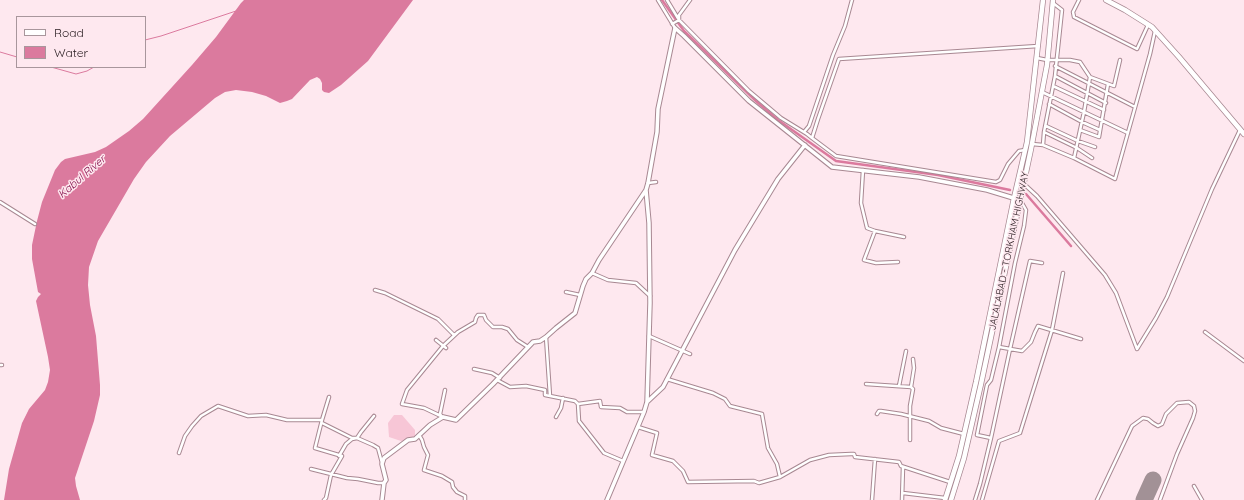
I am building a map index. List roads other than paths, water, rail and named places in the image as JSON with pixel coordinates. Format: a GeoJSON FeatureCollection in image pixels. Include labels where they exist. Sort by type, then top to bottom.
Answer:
{"type":"FeatureCollection","features":[{"type":"Feature","properties":{"kind":"highway","name":"JALALABAD - TORKHAM HIGHWAY"},"geometry":{"type":"LineString","coordinates":[[946,499],[964,434],[978,374],[1025,150],[1043,0]]}},
{"type":"Feature","properties":{"kind":"highway"},"geometry":{"type":"LineString","coordinates":[[1106,0],[1125,10],[1155,31],[1179,56],[1244,134]]}},
{"type":"Feature","properties":{"kind":"highway","name":"JALALABAD - TORKHAM HIGHWAY"},"geometry":{"type":"LineString","coordinates":[[951,500],[964,458],[1024,183],[1042,92],[1053,1]]}},
{"type":"Feature","properties":{"kind":"street"},"geometry":{"type":"LineString","coordinates":[[658,0],[674,26],[749,101],[832,167],[919,177],[987,190],[1014,198],[1022,203],[1026,210],[1024,226],[1015,263],[999,348],[991,380],[987,386],[976,435],[991,438]]}},
{"type":"Feature","properties":{"kind":"street"},"geometry":{"type":"LineString","coordinates":[[667,0],[679,20],[749,91],[781,118],[804,132],[836,156],[996,182],[1000,180],[1008,164],[1019,151],[1025,150]]}},
{"type":"Feature","properties":{"kind":"street"},"geometry":{"type":"LineString","coordinates":[[607,500],[647,402],[650,296],[649,223],[646,190],[657,132],[658,109],[674,26],[679,20],[679,15],[690,0]]}},
{"type":"Feature","properties":{"kind":"street"},"geometry":{"type":"LineString","coordinates":[[804,132],[809,126],[833,55],[845,26],[852,0]]}},
{"type":"Feature","properties":{"kind":"street"},"geometry":{"type":"LineString","coordinates":[[1079,0],[1073,12],[1074,16],[1137,49],[1148,25]]}},
{"type":"Feature","properties":{"kind":"street"},"geometry":{"type":"LineString","coordinates":[[1043,145],[1054,76],[1062,10],[1053,1]]}},
{"type":"Feature","properties":{"kind":"street"},"geometry":{"type":"LineString","coordinates":[[1031,146],[1043,145],[1074,158],[1115,179],[1155,31]]}},
{"type":"Feature","properties":{"kind":"street"},"geometry":{"type":"LineString","coordinates":[[812,138],[839,59],[1038,46]]}},
{"type":"Feature","properties":{"kind":"street"},"geometry":{"type":"LineString","coordinates":[[1037,58],[1056,61],[1070,60],[1080,62],[1090,77],[1114,86],[1120,60]]}},
{"type":"Feature","properties":{"kind":"street"},"geometry":{"type":"LineString","coordinates":[[1055,66],[1135,107]]}},
{"type":"Feature","properties":{"kind":"street"},"geometry":{"type":"LineString","coordinates":[[1054,76],[1106,103]]}},
{"type":"Feature","properties":{"kind":"street"},"geometry":{"type":"LineString","coordinates":[[1074,158],[1090,77]]}},
{"type":"Feature","properties":{"kind":"street"},"geometry":{"type":"LineString","coordinates":[[1080,130],[1099,137],[1106,103],[1108,84]]}},
{"type":"Feature","properties":{"kind":"street"},"geometry":{"type":"LineString","coordinates":[[1052,86],[1104,110]]}},
{"type":"Feature","properties":{"kind":"street"},"geometry":{"type":"LineString","coordinates":[[1042,92],[1128,133]]}},
{"type":"Feature","properties":{"kind":"street"},"geometry":{"type":"LineString","coordinates":[[1049,104],[1100,130]]}},
{"type":"Feature","properties":{"kind":"street"},"geometry":{"type":"LineString","coordinates":[[1046,126],[1095,147]]}},
{"type":"Feature","properties":{"kind":"street"},"geometry":{"type":"LineString","coordinates":[[1024,183],[1038,196],[1105,275],[1116,293],[1137,349],[1167,297],[1210,194],[1240,129]]}},
{"type":"Feature","properties":{"kind":"street"},"geometry":{"type":"LineString","coordinates":[[1044,132],[1077,148],[1092,158]]}},
{"type":"Feature","properties":{"kind":"street"},"geometry":{"type":"LineString","coordinates":[[647,402],[663,387],[736,250],[778,179],[805,145]]}},
{"type":"Feature","properties":{"kind":"street"},"geometry":{"type":"LineString","coordinates":[[863,170],[861,203],[867,228],[904,237]]}},
{"type":"Feature","properties":{"kind":"street"},"geometry":{"type":"LineString","coordinates":[[648,182],[656,182]]}},
{"type":"Feature","properties":{"kind":"street"},"geometry":{"type":"LineString","coordinates":[[529,347],[517,340],[508,329],[493,327],[486,320],[484,315],[478,315],[475,322],[454,335],[407,390],[402,404],[424,408],[443,417],[456,420],[498,379],[529,347],[533,342],[546,338],[575,313],[586,280],[592,274],[599,260],[646,190]]}},
{"type":"Feature","properties":{"kind":"street"},"geometry":{"type":"LineString","coordinates":[[0,202],[35,224]]}},
{"type":"Feature","properties":{"kind":"street"},"geometry":{"type":"LineString","coordinates":[[875,231],[864,260],[876,263],[898,262]]}},
{"type":"Feature","properties":{"kind":"street"},"geometry":{"type":"LineString","coordinates":[[975,500],[991,438],[1030,262],[1042,263]]}},
{"type":"Feature","properties":{"kind":"street"},"geometry":{"type":"LineString","coordinates":[[982,500],[999,440],[1020,433],[1052,330],[1063,273]]}},
{"type":"Feature","properties":{"kind":"street"},"geometry":{"type":"LineString","coordinates":[[592,274],[608,280],[636,283],[650,296]]}},
{"type":"Feature","properties":{"kind":"street"},"geometry":{"type":"LineString","coordinates":[[375,290],[385,293],[438,319],[454,335]]}},
{"type":"Feature","properties":{"kind":"street"},"geometry":{"type":"LineString","coordinates":[[566,292],[580,295]]}},
{"type":"Feature","properties":{"kind":"street"},"geometry":{"type":"LineString","coordinates":[[999,348],[1022,351],[1031,342],[1038,326],[1081,339]]}},
{"type":"Feature","properties":{"kind":"street"},"geometry":{"type":"LineString","coordinates":[[1204,332],[1244,361]]}},
{"type":"Feature","properties":{"kind":"street"},"geometry":{"type":"LineString","coordinates":[[649,336],[690,354]]}},
{"type":"Feature","properties":{"kind":"street"},"geometry":{"type":"LineString","coordinates":[[546,338],[550,396]]}},
{"type":"Feature","properties":{"kind":"street"},"geometry":{"type":"LineString","coordinates":[[436,340],[445,347]]}},
{"type":"Feature","properties":{"kind":"street"},"geometry":{"type":"LineString","coordinates":[[899,386],[906,351]]}},
{"type":"Feature","properties":{"kind":"street"},"geometry":{"type":"LineString","coordinates":[[910,440],[910,416],[913,389],[911,387],[914,368],[913,359]]}},
{"type":"Feature","properties":{"kind":"street"},"geometry":{"type":"LineString","coordinates":[[474,369],[492,373],[510,387],[526,386],[545,390],[545,395],[575,401],[578,404],[600,401],[601,407],[620,408],[626,412],[644,412]]}},
{"type":"Feature","properties":{"kind":"street"},"geometry":{"type":"LineString","coordinates":[[667,379],[712,393],[725,399],[730,406],[762,414],[768,448],[777,464],[780,477]]}},
{"type":"Feature","properties":{"kind":"street"},"geometry":{"type":"LineString","coordinates":[[866,384],[911,387]]}},
{"type":"Feature","properties":{"kind":"street"},"geometry":{"type":"LineString","coordinates":[[443,417],[440,414],[446,390]]}},
{"type":"Feature","properties":{"kind":"street"},"geometry":{"type":"LineString","coordinates":[[324,500],[326,498],[331,475],[342,456],[315,448],[329,397]]}},
{"type":"Feature","properties":{"kind":"street"},"geometry":{"type":"LineString","coordinates":[[556,417],[561,408],[563,398]]}},
{"type":"Feature","properties":{"kind":"street"},"geometry":{"type":"LineString","coordinates":[[1097,500],[1132,426],[1143,418],[1148,418],[1158,426],[1162,424],[1166,414],[1177,403],[1189,402],[1194,406],[1195,411],[1193,418],[1176,454],[1160,500]]}},
{"type":"Feature","properties":{"kind":"street"},"geometry":{"type":"LineString","coordinates":[[578,404],[579,420],[604,453],[624,461]]}},
{"type":"Feature","properties":{"kind":"street"},"geometry":{"type":"LineString","coordinates":[[179,453],[185,436],[192,426],[201,416],[218,406],[248,416],[266,415],[287,420],[322,422],[352,438],[357,438],[378,448],[386,480],[384,483],[382,500]]}},
{"type":"Feature","properties":{"kind":"street"},"geometry":{"type":"LineString","coordinates":[[877,414],[881,411],[910,416],[929,421],[941,428],[964,434]]}},
{"type":"Feature","properties":{"kind":"street"},"geometry":{"type":"LineString","coordinates":[[339,456],[346,444],[352,439],[357,438],[374,416]]}},
{"type":"Feature","properties":{"kind":"street"},"geometry":{"type":"LineString","coordinates":[[382,464],[384,458],[408,440],[414,439],[430,425],[443,417]]}},
{"type":"Feature","properties":{"kind":"street"},"geometry":{"type":"LineString","coordinates":[[638,427],[657,433],[652,455],[674,461],[683,471],[688,482],[754,481],[759,483],[780,477],[810,460],[829,455],[851,454],[854,454],[855,457],[899,462],[901,466],[951,482]]}},
{"type":"Feature","properties":{"kind":"street"},"geometry":{"type":"LineString","coordinates":[[419,435],[428,455],[424,470],[442,476],[452,482],[453,487],[457,492],[465,496],[465,500]]}},
{"type":"Feature","properties":{"kind":"street"},"geometry":{"type":"LineString","coordinates":[[872,500],[875,459]]}},
{"type":"Feature","properties":{"kind":"street"},"geometry":{"type":"LineString","coordinates":[[902,500],[903,466]]}},
{"type":"Feature","properties":{"kind":"street"},"geometry":{"type":"LineString","coordinates":[[311,469],[331,475],[384,483]]}},
{"type":"Feature","properties":{"kind":"street"},"geometry":{"type":"LineString","coordinates":[[1194,486],[1202,500]]}},
{"type":"Feature","properties":{"kind":"street"},"geometry":{"type":"LineString","coordinates":[[903,494],[946,499]]}},
{"type":"Feature","properties":{"kind":"water","name":"Kabul River"},"geometry":{"type":"Polygon","coordinates":[[[244,0],[413,0],[368,61],[341,85],[329,93],[322,90],[322,83],[317,77],[310,80],[292,99],[280,103],[266,96],[252,92],[236,90],[225,92],[215,98],[170,136],[146,162],[134,179],[98,241],[89,267],[88,285],[96,336],[100,395],[94,421],[75,478],[80,500],[4,500],[9,469],[22,423],[29,409],[45,390],[50,370],[36,301],[41,294],[38,292],[32,259],[32,245],[42,202],[55,170],[65,159],[95,152],[106,147],[143,119],[216,37],[244,0]]]}},
{"type":"Feature","properties":{"kind":"waterway"},"geometry":{"type":"LineString","coordinates":[[662,0],[684,31],[756,101],[778,120],[836,161],[938,175],[1010,190]]}},
{"type":"Feature","properties":{"kind":"waterway"},"geometry":{"type":"LineString","coordinates":[[146,40],[236,11]]}},
{"type":"Feature","properties":{"kind":"waterway"},"geometry":{"type":"LineString","coordinates":[[0,52],[16,57]]}},
{"type":"Feature","properties":{"kind":"waterway"},"geometry":{"type":"LineString","coordinates":[[55,68],[76,74],[92,68]]}},
{"type":"Feature","properties":{"kind":"waterway"},"geometry":{"type":"LineString","coordinates":[[1026,194],[1071,246]]}}]}
